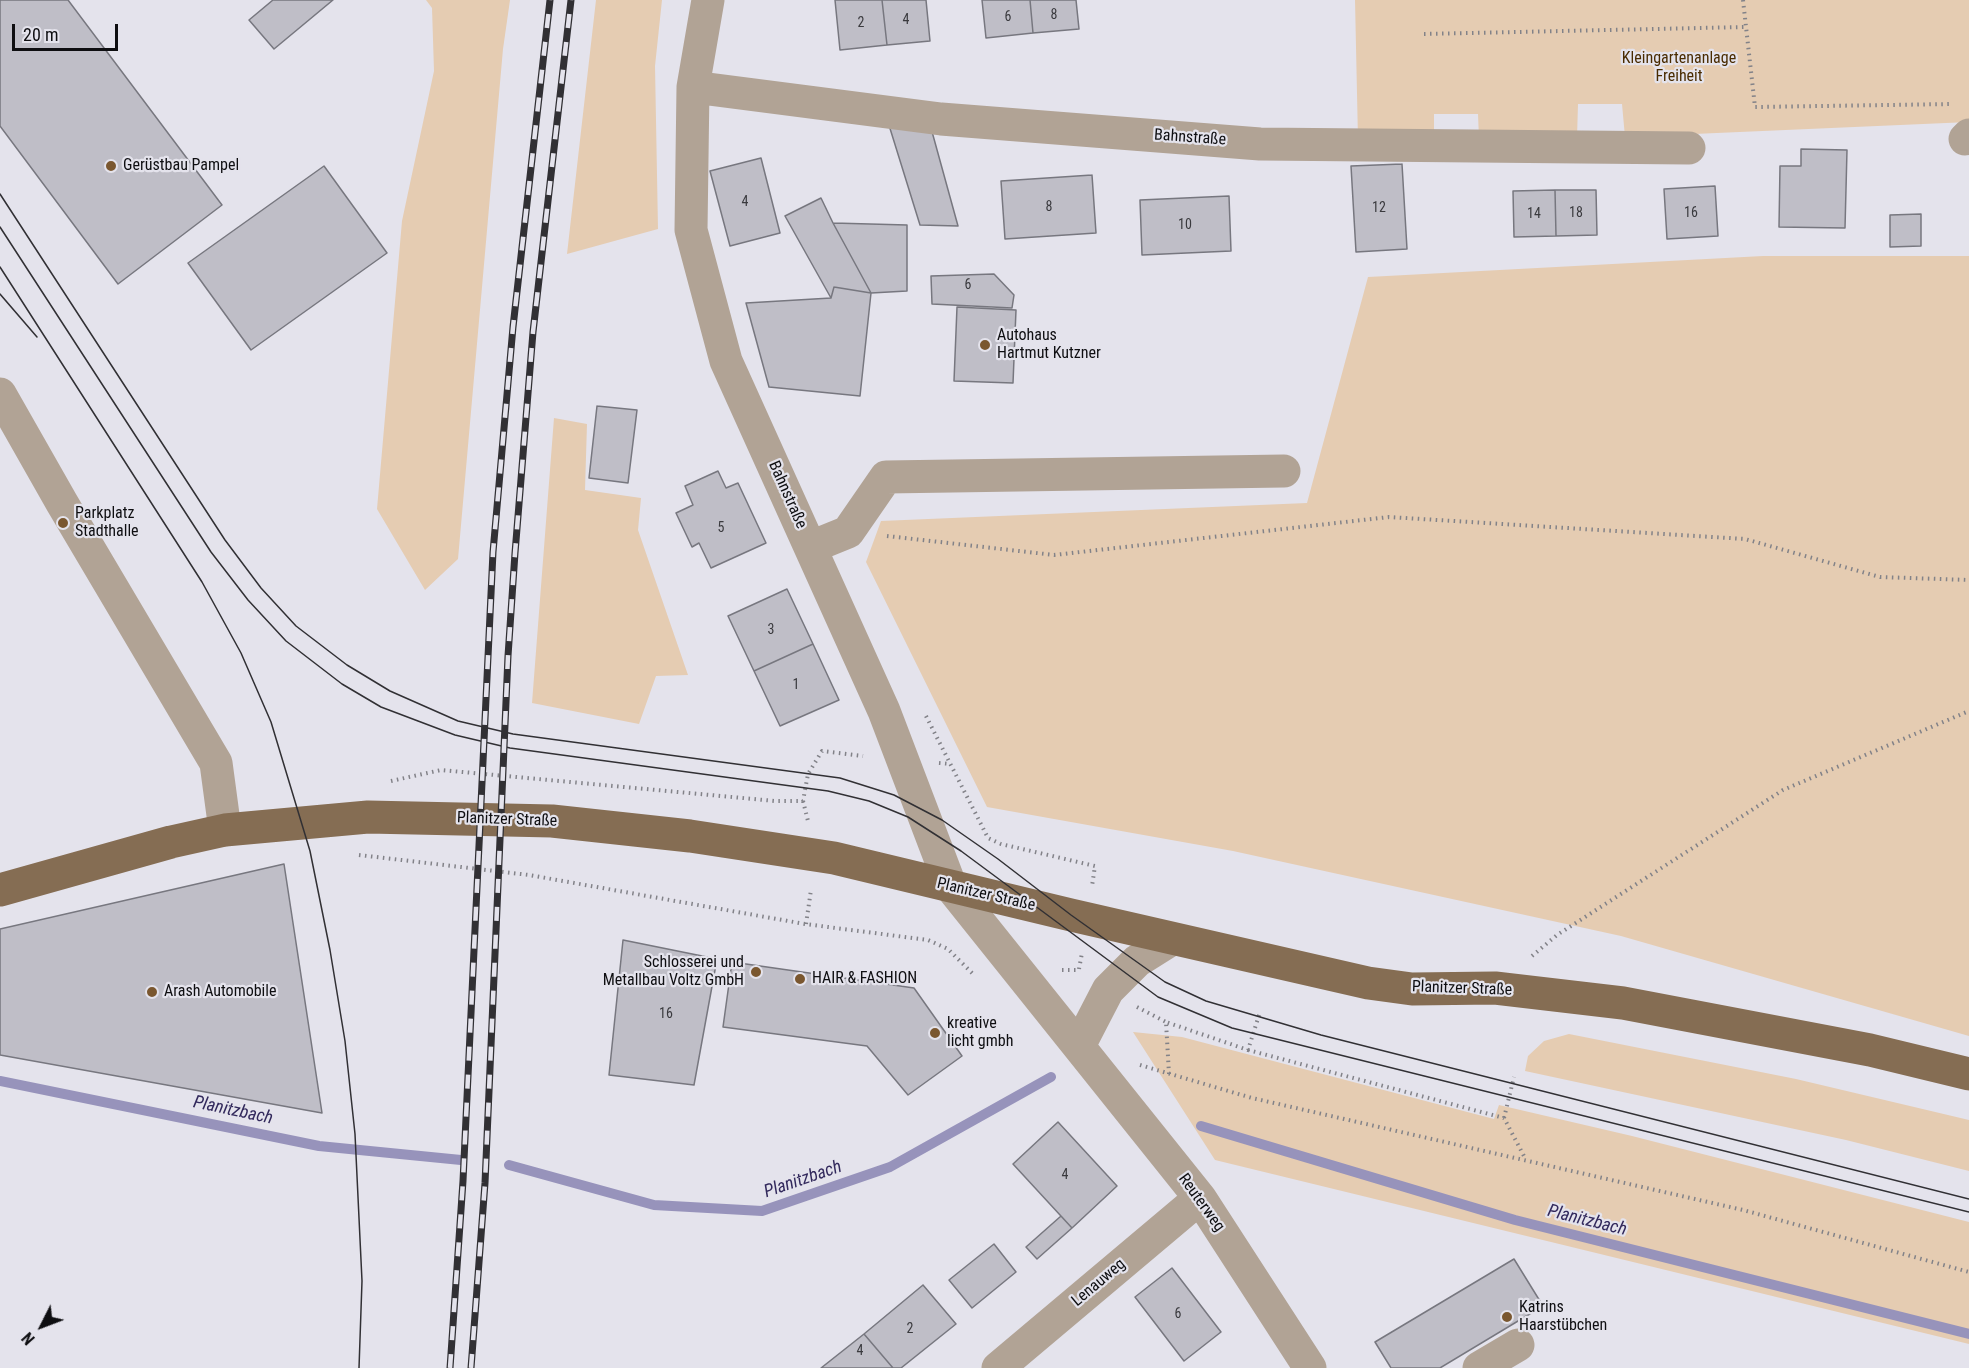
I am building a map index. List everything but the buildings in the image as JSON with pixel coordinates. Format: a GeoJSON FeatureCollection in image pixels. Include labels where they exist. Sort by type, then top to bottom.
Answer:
{"type":"FeatureCollection","features":[{"type":"Feature","properties":{"kind":"main road","name":"Planitzer Straße"},"geometry":{"type":"LineString","coordinates":[[0,890],[171,842],[225,830],[368,817],[552,821],[690,836],[816,855],[1368,983],[1412,988],[1495,988],[1623,1003],[1870,1050],[1969,1074]]}},
{"type":"Feature","properties":{"kind":"street","name":"Bahnstraße"},"geometry":{"type":"LineString","coordinates":[[708,0],[693,87],[691,230],[726,361],[884,711],[951,887]]}},
{"type":"Feature","properties":{"kind":"street","name":"Bahnstraße"},"geometry":{"type":"LineString","coordinates":[[693,87],[941,119],[1260,144],[1689,148]]}},
{"type":"Feature","properties":{"kind":"street"},"geometry":{"type":"LineString","coordinates":[[0,394],[216,763],[225,830]]}},
{"type":"Feature","properties":{"kind":"street"},"geometry":{"type":"LineString","coordinates":[[810,547],[848,531],[886,477],[1284,471]]}},
{"type":"Feature","properties":{"kind":"street","name":"Reuterweg"},"geometry":{"type":"LineString","coordinates":[[951,887],[1200,1198],[1310,1368]]}},
{"type":"Feature","properties":{"kind":"street"},"geometry":{"type":"LineString","coordinates":[[1079,1046],[1108,990],[1137,961],[1172,939]]}},
{"type":"Feature","properties":{"kind":"street","name":"Lenauweg"},"geometry":{"type":"LineString","coordinates":[[998,1368],[1200,1198]]}},
{"type":"Feature","properties":{"kind":"street"},"geometry":{"type":"LineString","coordinates":[[1479,1368],[1518,1345]]}},
{"type":"Feature","properties":{"kind":"path"},"geometry":{"type":"LineString","coordinates":[[1743,0],[1755,107],[1957,104]]}},
{"type":"Feature","properties":{"kind":"path"},"geometry":{"type":"LineString","coordinates":[[1424,33],[1746,27]]}},
{"type":"Feature","properties":{"kind":"path"},"geometry":{"type":"LineString","coordinates":[[848,531],[1054,555],[1389,517],[1745,540],[1880,577],[1969,580]]}},
{"type":"Feature","properties":{"kind":"path"},"geometry":{"type":"LineString","coordinates":[[1495,988],[1557,935],[1783,790],[1969,711]]}},
{"type":"Feature","properties":{"kind":"path"},"geometry":{"type":"LineString","coordinates":[[924,712],[988,838],[1001,844],[1095,866],[1078,970]]}},
{"type":"Feature","properties":{"kind":"path"},"geometry":{"type":"LineString","coordinates":[[384,782],[441,770],[775,801],[803,801],[808,774],[822,751],[951,764]]}},
{"type":"Feature","properties":{"kind":"path"},"geometry":{"type":"LineString","coordinates":[[352,854],[529,875],[806,924],[928,940],[948,949],[984,985],[1019,972],[1078,970],[1108,990],[1166,1022],[1248,1050],[1504,1118]]}},
{"type":"Feature","properties":{"kind":"path"},"geometry":{"type":"LineString","coordinates":[[1248,1050],[1260,1012]]}},
{"type":"Feature","properties":{"kind":"path"},"geometry":{"type":"LineString","coordinates":[[1166,1022],[1169,1074]]}},
{"type":"Feature","properties":{"kind":"path"},"geometry":{"type":"LineString","coordinates":[[1136,1064],[1252,1098],[1525,1158],[1743,1210],[1969,1272]]}},
{"type":"Feature","properties":{"kind":"path"},"geometry":{"type":"LineString","coordinates":[[1514,1077],[1504,1118],[1525,1158]]}},
{"type":"Feature","properties":{"kind":"green space"},"geometry":{"type":"Polygon","coordinates":[[[426,0],[510,0],[503,49],[458,559],[425,590],[377,509],[402,221],[434,71],[432,8],[426,0]]]}},
{"type":"Feature","properties":{"kind":"green space"},"geometry":{"type":"Polygon","coordinates":[[[596,0],[662,0],[655,66],[658,229],[567,254],[596,0]]]}},
{"type":"Feature","properties":{"kind":"green space","name":"Kleingartenanlage Freiheit"},"geometry":{"type":"Polygon","coordinates":[[[1355,0],[1969,0],[1969,122],[1625,137],[1622,104],[1578,104],[1577,138],[1479,139],[1478,114],[1434,114],[1434,141],[1358,140],[1355,0]]]}},
{"type":"Feature","properties":{"kind":"green space"},"geometry":{"type":"Polygon","coordinates":[[[1763,256],[1969,256],[1969,1036],[1621,936],[1233,851],[987,807],[866,562],[881,521],[1307,503],[1368,277],[1763,256]]]}},
{"type":"Feature","properties":{"kind":"green space"},"geometry":{"type":"Polygon","coordinates":[[[554,418],[587,424],[585,490],[641,498],[638,530],[688,675],[656,676],[639,724],[532,703],[554,418]]]}},
{"type":"Feature","properties":{"kind":"green space"},"geometry":{"type":"Polygon","coordinates":[[[1133,1032],[1182,1037],[1494,1119],[1499,1105],[1632,1136],[1969,1222],[1969,1344],[1215,1160],[1133,1032]]]}},
{"type":"Feature","properties":{"kind":"green space"},"geometry":{"type":"Polygon","coordinates":[[[1569,1034],[1796,1079],[1969,1120],[1969,1171],[1846,1140],[1525,1071],[1528,1056],[1544,1041],[1569,1034]]]}},
{"type":"Feature","properties":{"kind":"waterway","name":"Planitzbach"},"geometry":{"type":"LineString","coordinates":[[509,1165],[654,1205],[762,1211],[890,1167],[1051,1077]]}},
{"type":"Feature","properties":{"kind":"waterway","name":"Planitzbach"},"geometry":{"type":"LineString","coordinates":[[0,1081],[319,1146],[461,1160]]}},
{"type":"Feature","properties":{"kind":"waterway","name":"Planitzbach"},"geometry":{"type":"LineString","coordinates":[[1201,1126],[1515,1220],[1969,1334]]}},
{"type":"Feature","properties":{"kind":"tram line"},"geometry":{"type":"LineString","coordinates":[[0,194],[225,540],[261,588],[296,626],[347,665],[390,691],[458,721],[513,734],[840,778],[894,795],[942,820],[1165,982],[1206,1001],[1321,1035],[1969,1199]]}},
{"type":"Feature","properties":{"kind":"tram line"},"geometry":{"type":"LineString","coordinates":[[0,227],[211,552],[248,600],[286,641],[342,684],[381,707],[455,735],[510,748],[828,791],[869,801],[908,817],[961,851],[1158,997],[1232,1028],[1969,1212]]}},
{"type":"Feature","properties":{"kind":"tram line"},"geometry":{"type":"LineString","coordinates":[[0,267],[202,582],[241,653],[271,722],[310,851],[345,1041],[355,1134],[362,1281],[359,1368]]}},
{"type":"Feature","properties":{"kind":"tram line"},"geometry":{"type":"LineString","coordinates":[[0,294],[37,337]]}},
{"type":"Feature","properties":{"kind":"railway"},"geometry":{"type":"LineString","coordinates":[[450,1368],[463,1181],[493,552],[513,327],[550,0]]}},
{"type":"Feature","properties":{"kind":"railway"},"geometry":{"type":"LineString","coordinates":[[471,1368],[485,1183],[508,656],[515,553],[533,332],[571,0]]}},
{"type":"Feature","properties":{"kind":"place","name":"Gerüstbau Pampel"},"geometry":{"type":"Point","coordinates":[111,166]}},
{"type":"Feature","properties":{"kind":"place","name":"Autohaus Hartmut Kutzner"},"geometry":{"type":"Point","coordinates":[985,345]}},
{"type":"Feature","properties":{"kind":"place","name":"Parkplatz Stadthalle"},"geometry":{"type":"Point","coordinates":[63,523]}},
{"type":"Feature","properties":{"kind":"place","name":"Schlosserei und Metallbau Voltz GmbH"},"geometry":{"type":"Point","coordinates":[756,972]}},
{"type":"Feature","properties":{"kind":"place","name":"HAIR & FASHION"},"geometry":{"type":"Point","coordinates":[800,979]}},
{"type":"Feature","properties":{"kind":"place","name":"Arash Automobile"},"geometry":{"type":"Point","coordinates":[152,992]}},
{"type":"Feature","properties":{"kind":"place","name":"kreative licht gmbh"},"geometry":{"type":"Point","coordinates":[935,1033]}},
{"type":"Feature","properties":{"kind":"place","name":"Katrins Haarstübchen"},"geometry":{"type":"Point","coordinates":[1507,1317]}}]}
